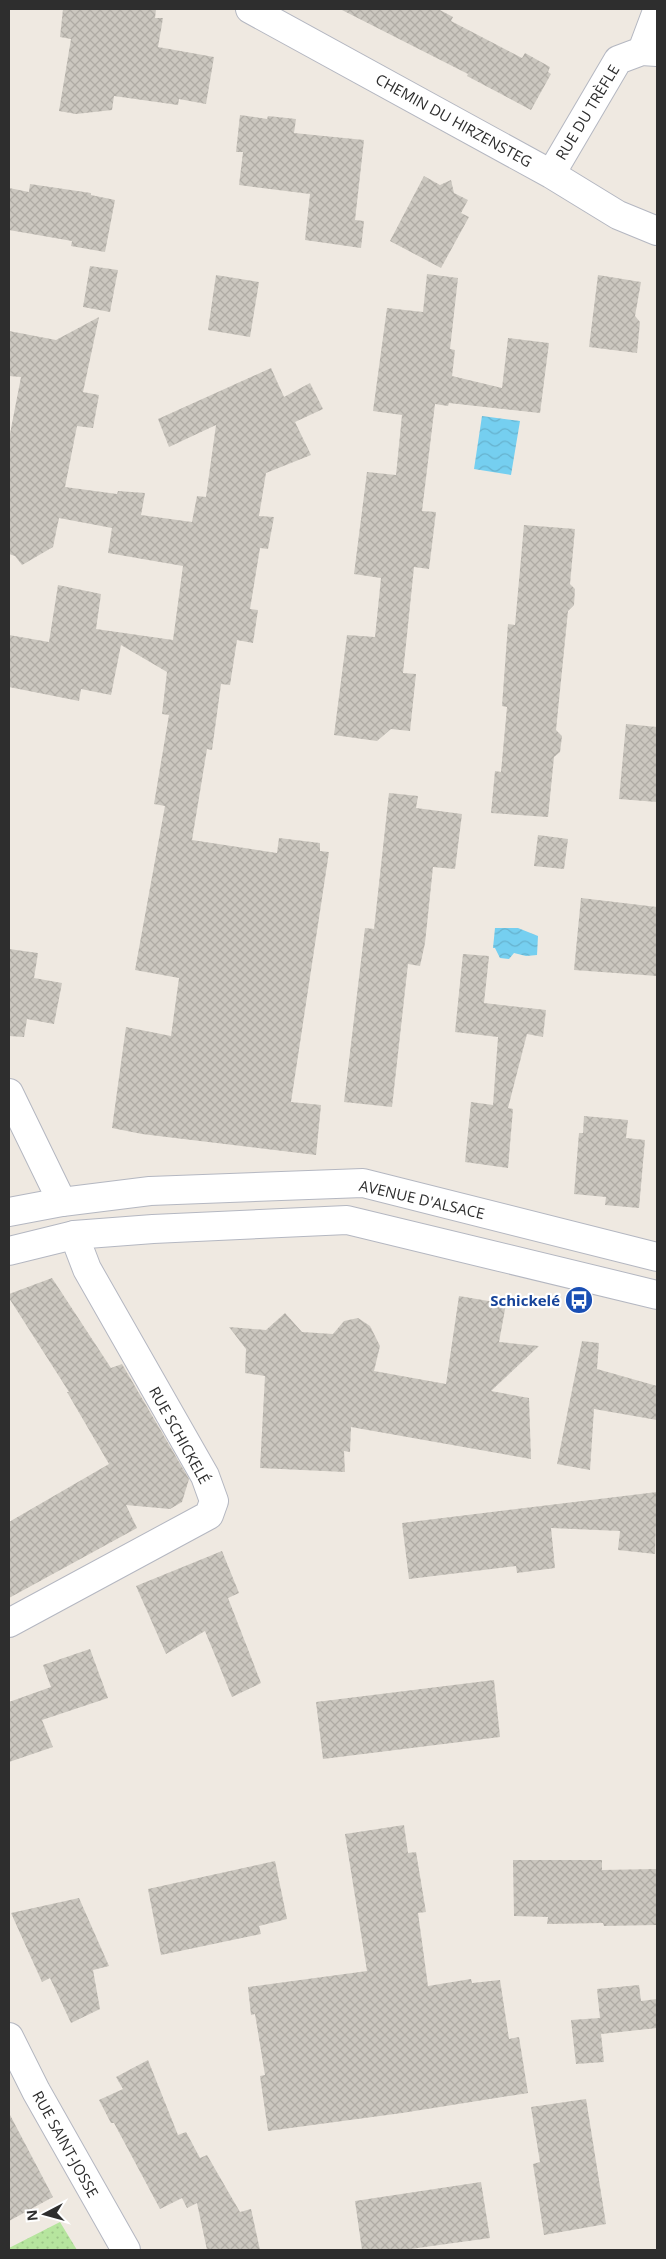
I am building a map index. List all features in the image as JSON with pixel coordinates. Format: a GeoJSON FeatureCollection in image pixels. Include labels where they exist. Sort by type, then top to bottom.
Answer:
{"type":"FeatureCollection","features":[{"type":"Feature","properties":{"kind":"street","name":"CHEMIN DU HIRZENSTEG"},"geometry":{"type":"LineString","coordinates":[[250,9],[551,174],[618,215],[657,231]]}},
{"type":"Feature","properties":{"kind":"street"},"geometry":{"type":"LineString","coordinates":[[649,51],[657,11]]}},
{"type":"Feature","properties":{"kind":"street","name":"RUE DU TRÈFLE"},"geometry":{"type":"LineString","coordinates":[[551,174],[618,60],[649,51]]}},
{"type":"Feature","properties":{"kind":"street"},"geometry":{"type":"LineString","coordinates":[[9,1093],[62,1202],[74,1235]]}},
{"type":"Feature","properties":{"kind":"street","name":"AVENUE D'ALSACE"},"geometry":{"type":"LineString","coordinates":[[9,1212],[62,1202],[150,1191],[323,1183],[363,1183],[657,1257]]}},
{"type":"Feature","properties":{"kind":"street"},"geometry":{"type":"LineString","coordinates":[[9,1250],[74,1235],[154,1229],[347,1220],[657,1295]]}},
{"type":"Feature","properties":{"kind":"street","name":"RUE SCHICKELÉ"},"geometry":{"type":"LineString","coordinates":[[9,1623],[209,1515],[214,1501],[205,1476],[86,1269],[74,1235]]}},
{"type":"Feature","properties":{"kind":"street","name":"RUE SAINT-JOSSE"},"geometry":{"type":"LineString","coordinates":[[9,2037],[36,2091],[126,2250]]}},
{"type":"Feature","properties":{"kind":"green space"},"geometry":{"type":"Polygon","coordinates":[[[60,2222],[77,2250],[9,2250],[9,2248],[60,2222]]]}},
{"type":"Feature","properties":{"kind":"water"},"geometry":{"type":"Polygon","coordinates":[[[482,416],[520,421],[511,475],[474,469],[482,416]]]}},
{"type":"Feature","properties":{"kind":"water"},"geometry":{"type":"Polygon","coordinates":[[[495,928],[518,928],[538,936],[537,955],[526,956],[514,953],[509,959],[500,958],[495,948],[493,948],[495,928]]]}},
{"type":"Feature","properties":{"kind":"building"},"geometry":{"type":"Polygon","coordinates":[[[63,9],[156,9],[155,18],[163,18],[158,47],[214,57],[206,104],[179,99],[178,105],[114,96],[112,110],[76,114],[59,111],[71,39],[60,37],[63,9]]]}},
{"type":"Feature","properties":{"kind":"building"},"geometry":{"type":"Polygon","coordinates":[[[340,9],[438,9],[453,17],[451,21],[522,58],[525,53],[550,67],[548,72],[551,74],[531,110],[467,76],[468,74],[340,9]]]}},
{"type":"Feature","properties":{"kind":"building"},"geometry":{"type":"Polygon","coordinates":[[[240,115],[267,119],[268,116],[296,119],[294,133],[364,140],[355,220],[364,221],[361,248],[305,240],[310,194],[239,185],[243,152],[236,152],[240,115]]]}},
{"type":"Feature","properties":{"kind":"building"},"geometry":{"type":"Polygon","coordinates":[[[424,176],[440,185],[451,180],[454,193],[468,200],[461,213],[469,217],[441,268],[390,241],[424,176]]]}},
{"type":"Feature","properties":{"kind":"building"},"geometry":{"type":"Polygon","coordinates":[[[30,184],[91,193],[91,195],[115,200],[105,252],[71,246],[72,241],[9,230],[9,188],[29,192],[30,184]]]}},
{"type":"Feature","properties":{"kind":"building"},"geometry":{"type":"Polygon","coordinates":[[[90,266],[118,270],[110,312],[83,307],[90,266]]]}},
{"type":"Feature","properties":{"kind":"building"},"geometry":{"type":"Polygon","coordinates":[[[427,274],[458,278],[450,349],[455,350],[452,376],[502,388],[508,338],[549,343],[540,413],[449,403],[448,406],[435,404],[422,511],[436,512],[429,569],[414,567],[403,673],[416,674],[410,731],[391,729],[377,741],[334,735],[347,635],[375,637],[381,578],[354,574],[367,472],[396,475],[402,415],[373,411],[387,308],[423,312],[427,274]]]}},
{"type":"Feature","properties":{"kind":"building"},"geometry":{"type":"Polygon","coordinates":[[[216,275],[259,282],[250,337],[208,330],[216,275]]]}},
{"type":"Feature","properties":{"kind":"building"},"geometry":{"type":"Polygon","coordinates":[[[598,275],[641,282],[635,316],[640,322],[637,353],[589,347],[598,275]]]}},
{"type":"Feature","properties":{"kind":"building"},"geometry":{"type":"Polygon","coordinates":[[[99,317],[83,392],[99,395],[93,428],[77,426],[65,487],[117,494],[118,491],[145,493],[141,515],[192,522],[197,496],[206,497],[216,425],[169,447],[158,419],[271,368],[284,397],[310,383],[323,409],[295,422],[311,455],[266,473],[259,516],[274,517],[268,549],[260,548],[250,609],[258,610],[253,643],[237,640],[230,685],[221,684],[212,750],[207,749],[192,840],[277,853],[279,838],[320,843],[320,851],[329,852],[291,1102],[321,1105],[316,1155],[142,1134],[112,1128],[126,1027],[171,1036],[179,978],[135,970],[165,806],[154,804],[169,715],[162,714],[167,672],[121,645],[111,695],[81,689],[79,701],[9,687],[9,635],[49,642],[58,585],[101,594],[96,629],[173,640],[183,566],[108,553],[112,528],[59,518],[53,547],[22,565],[15,556],[9,554],[9,439],[21,377],[9,376],[9,331],[56,340],[99,317]]]}},
{"type":"Feature","properties":{"kind":"building"},"geometry":{"type":"Polygon","coordinates":[[[524,525],[575,529],[570,584],[575,589],[574,605],[568,611],[556,730],[562,736],[560,752],[554,757],[548,817],[491,813],[495,771],[501,772],[507,707],[502,706],[508,624],[515,625],[524,525]]]}},
{"type":"Feature","properties":{"kind":"building"},"geometry":{"type":"Polygon","coordinates":[[[626,724],[657,727],[657,802],[619,799],[626,724]]]}},
{"type":"Feature","properties":{"kind":"building"},"geometry":{"type":"Polygon","coordinates":[[[389,793],[418,796],[416,808],[462,814],[455,869],[433,867],[425,943],[420,966],[408,964],[392,1107],[344,1102],[365,928],[374,929],[389,793]]]}},
{"type":"Feature","properties":{"kind":"building"},"geometry":{"type":"Polygon","coordinates":[[[538,835],[568,839],[564,869],[534,866],[538,835]]]}},
{"type":"Feature","properties":{"kind":"building"},"geometry":{"type":"Polygon","coordinates":[[[581,898],[657,907],[657,976],[574,970],[581,898]]]}},
{"type":"Feature","properties":{"kind":"building"},"geometry":{"type":"Polygon","coordinates":[[[9,949],[38,953],[34,978],[62,983],[54,1024],[27,1019],[24,1037],[9,1036],[9,949]]]}},
{"type":"Feature","properties":{"kind":"building"},"geometry":{"type":"Polygon","coordinates":[[[463,954],[489,956],[484,1003],[546,1010],[543,1037],[527,1034],[508,1108],[513,1109],[508,1168],[465,1162],[471,1102],[493,1105],[498,1037],[455,1032],[463,954]]]}},
{"type":"Feature","properties":{"kind":"building"},"geometry":{"type":"Polygon","coordinates":[[[584,1116],[628,1120],[626,1138],[645,1140],[639,1208],[605,1205],[606,1197],[574,1194],[579,1133],[583,1133],[584,1116]]]}},
{"type":"Feature","properties":{"kind":"building"},"geometry":{"type":"Polygon","coordinates":[[[52,1278],[111,1368],[122,1364],[189,1479],[182,1502],[170,1509],[126,1505],[137,1528],[9,1598],[9,1522],[109,1464],[67,1392],[69,1392],[9,1298],[9,1294],[52,1278]]]}},
{"type":"Feature","properties":{"kind":"building"},"geometry":{"type":"Polygon","coordinates":[[[459,1296],[506,1304],[499,1342],[539,1346],[491,1391],[529,1398],[531,1459],[351,1427],[350,1452],[344,1451],[345,1472],[260,1468],[265,1376],[245,1373],[246,1349],[229,1327],[266,1330],[285,1313],[302,1332],[333,1334],[344,1321],[358,1318],[370,1326],[380,1346],[374,1371],[446,1384],[459,1296]]]}},
{"type":"Feature","properties":{"kind":"building"},"geometry":{"type":"Polygon","coordinates":[[[582,1341],[599,1343],[597,1369],[657,1386],[657,1420],[594,1409],[590,1470],[557,1464],[582,1341]]]}},
{"type":"Feature","properties":{"kind":"building"},"geometry":{"type":"Polygon","coordinates":[[[657,1492],[655,1554],[618,1550],[620,1531],[551,1528],[555,1568],[517,1573],[516,1566],[409,1579],[402,1523],[657,1492]]]}},
{"type":"Feature","properties":{"kind":"building"},"geometry":{"type":"Polygon","coordinates":[[[222,1551],[239,1593],[228,1598],[261,1683],[232,1697],[205,1631],[166,1654],[136,1586],[222,1551]]]}},
{"type":"Feature","properties":{"kind":"building"},"geometry":{"type":"Polygon","coordinates":[[[90,1649],[108,1698],[42,1720],[53,1747],[9,1762],[9,1702],[51,1687],[43,1665],[90,1649]]]}},
{"type":"Feature","properties":{"kind":"building"},"geometry":{"type":"Polygon","coordinates":[[[494,1680],[500,1737],[323,1759],[316,1702],[494,1680]]]}},
{"type":"Feature","properties":{"kind":"building"},"geometry":{"type":"Polygon","coordinates":[[[404,1825],[408,1853],[416,1852],[426,1912],[418,1913],[428,1986],[471,1979],[472,1983],[500,1980],[509,2039],[519,2037],[528,2093],[402,2113],[268,2131],[260,2076],[265,2075],[255,2014],[251,2015],[248,1987],[367,1971],[345,1834],[404,1825]]]}},
{"type":"Feature","properties":{"kind":"building"},"geometry":{"type":"Polygon","coordinates":[[[513,1860],[602,1860],[602,1870],[657,1869],[657,1925],[604,1926],[603,1923],[547,1924],[548,1917],[514,1916],[513,1860]]]}},
{"type":"Feature","properties":{"kind":"building"},"geometry":{"type":"Polygon","coordinates":[[[275,1861],[287,1919],[259,1926],[261,1934],[161,1955],[148,1889],[275,1861]]]}},
{"type":"Feature","properties":{"kind":"building"},"geometry":{"type":"Polygon","coordinates":[[[79,1898],[109,1966],[93,1970],[100,2009],[71,2023],[50,1978],[42,1982],[11,1913],[79,1898]]]}},
{"type":"Feature","properties":{"kind":"building"},"geometry":{"type":"Polygon","coordinates":[[[639,1985],[641,2001],[657,1999],[657,2028],[601,2034],[604,2062],[576,2064],[571,2020],[600,2018],[597,1989],[639,1985]]]}},
{"type":"Feature","properties":{"kind":"building"},"geometry":{"type":"Polygon","coordinates":[[[148,2060],[178,2135],[186,2132],[200,2158],[207,2155],[240,2212],[251,2209],[260,2250],[207,2250],[197,2203],[187,2208],[182,2198],[160,2209],[114,2123],[111,2123],[99,2100],[123,2089],[116,2077],[148,2060]]]}},
{"type":"Feature","properties":{"kind":"building"},"geometry":{"type":"Polygon","coordinates":[[[586,2099],[606,2224],[544,2235],[533,2164],[540,2162],[531,2107],[586,2099]]]}},
{"type":"Feature","properties":{"kind":"building"},"geometry":{"type":"Polygon","coordinates":[[[9,2113],[53,2197],[9,2221],[9,2113]]]}},
{"type":"Feature","properties":{"kind":"building"},"geometry":{"type":"Polygon","coordinates":[[[481,2182],[490,2238],[403,2250],[362,2250],[355,2201],[481,2182]]]}},
{"type":"Feature","properties":{"kind":"place","name":"Schickelé"},"geometry":{"type":"Point","coordinates":[579,1300]}}]}
